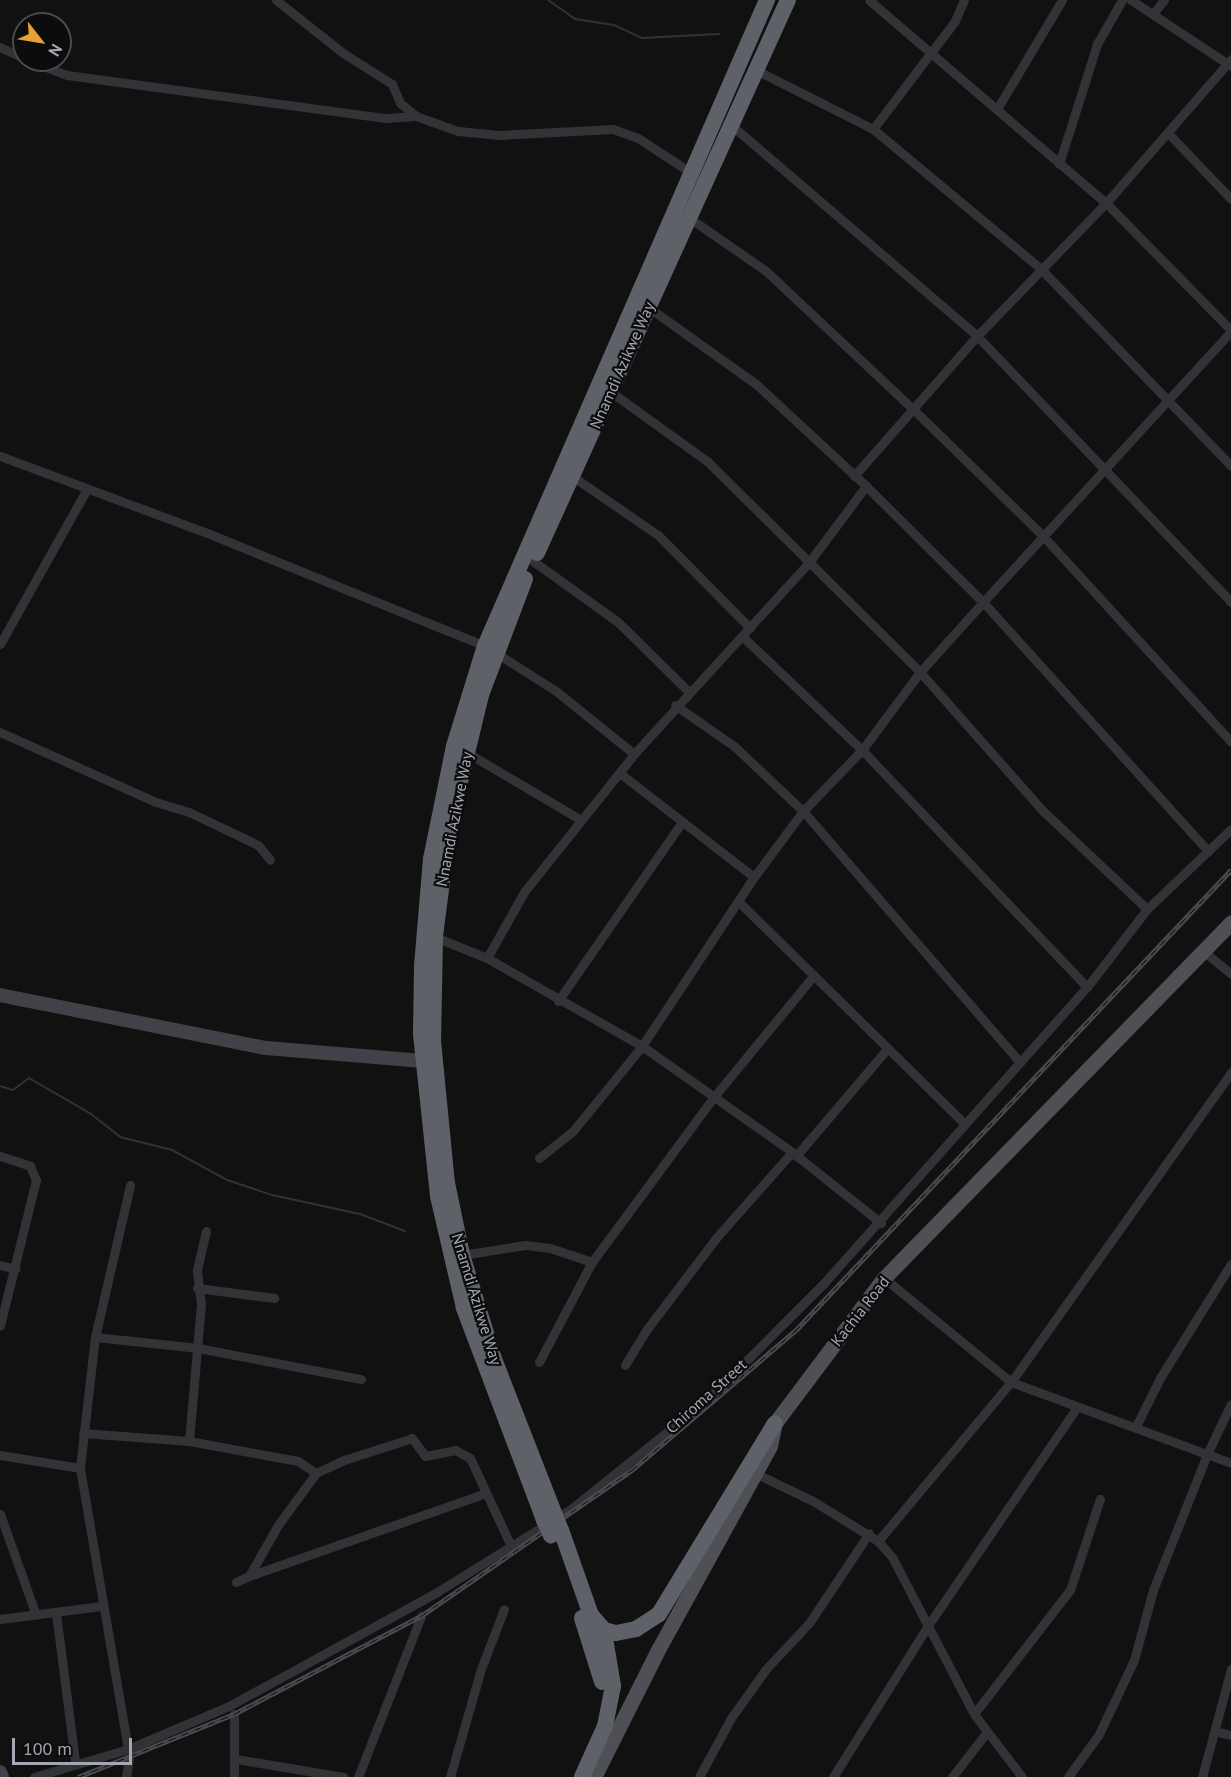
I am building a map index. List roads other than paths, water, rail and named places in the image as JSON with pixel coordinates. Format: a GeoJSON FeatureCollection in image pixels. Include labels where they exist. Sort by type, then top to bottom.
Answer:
{"type":"FeatureCollection","features":[{"type":"Feature","properties":{"kind":"highway","name":"Nnamdi Azikwe Way"},"geometry":{"type":"LineString","coordinates":[[582,1777],[605,1726],[613,1686],[606,1644],[591,1615],[482,1362],[458,1288],[430,1149],[423,1061],[422,966],[431,859],[454,746],[491,650],[768,0]]}},
{"type":"Feature","properties":{"kind":"highway","name":"Nnamdi Azikwe Way"},"geometry":{"type":"LineString","coordinates":[[549,1517],[494,1359],[462,1255],[439,1114],[433,1041],[435,937],[448,827],[491,650],[611,392],[688,217],[788,0]]}},
{"type":"Feature","properties":{"kind":"highway"},"geometry":{"type":"LineString","coordinates":[[591,1615],[604,1630],[616,1634],[636,1629],[660,1614],[775,1423]]}},
{"type":"Feature","properties":{"kind":"highway"},"geometry":{"type":"LineString","coordinates":[[556,1533],[598,1659],[603,1687],[597,1716],[570,1777]]}},
{"type":"Feature","properties":{"kind":"main road","name":"Kachia Road"},"geometry":{"type":"LineString","coordinates":[[594,1777],[659,1648],[770,1446],[775,1423],[884,1278],[1231,922]]}},
{"type":"Feature","properties":{"kind":"street"},"geometry":{"type":"LineString","coordinates":[[276,0],[343,53],[392,84],[400,103],[416,116],[458,131],[500,135],[614,129],[638,138],[693,174]]}},
{"type":"Feature","properties":{"kind":"street"},"geometry":{"type":"LineString","coordinates":[[539,1158],[573,1131],[642,1046],[754,877],[803,811],[862,750],[920,672],[1171,401],[1231,331],[1106,203],[933,52],[869,0]]}},
{"type":"Feature","properties":{"kind":"street"},"geometry":{"type":"LineString","coordinates":[[873,129],[955,21],[964,0]]}},
{"type":"Feature","properties":{"kind":"street"},"geometry":{"type":"LineString","coordinates":[[997,109],[1062,0]]}},
{"type":"Feature","properties":{"kind":"street"},"geometry":{"type":"LineString","coordinates":[[1059,164],[1097,44],[1122,0]]}},
{"type":"Feature","properties":{"kind":"street"},"geometry":{"type":"LineString","coordinates":[[854,476],[977,336],[1106,203],[1230,63],[1131,0]]}},
{"type":"Feature","properties":{"kind":"street"},"geometry":{"type":"LineString","coordinates":[[1153,14],[1164,0]]}},
{"type":"Feature","properties":{"kind":"street"},"geometry":{"type":"LineString","coordinates":[[756,70],[873,129],[1041,269],[1171,401],[1231,466]]}},
{"type":"Feature","properties":{"kind":"street"},"geometry":{"type":"LineString","coordinates":[[59,72],[112,82],[386,118],[416,116]]}},
{"type":"Feature","properties":{"kind":"street"},"geometry":{"type":"LineString","coordinates":[[730,124],[977,336],[1231,602]]}},
{"type":"Feature","properties":{"kind":"street"},"geometry":{"type":"LineString","coordinates":[[1168,133],[1231,199]]}},
{"type":"Feature","properties":{"kind":"street"},"geometry":{"type":"LineString","coordinates":[[688,217],[766,271],[912,408],[1044,537],[1231,742]]}},
{"type":"Feature","properties":{"kind":"street"},"geometry":{"type":"LineString","coordinates":[[648,307],[756,384],[867,486],[983,602],[1208,850]]}},
{"type":"Feature","properties":{"kind":"street"},"geometry":{"type":"LineString","coordinates":[[611,392],[708,462],[920,672],[1042,811],[1147,909]]}},
{"type":"Feature","properties":{"kind":"street"},"geometry":{"type":"LineString","coordinates":[[0,456],[86,491],[212,535],[491,650],[556,690],[634,754]]}},
{"type":"Feature","properties":{"kind":"street"},"geometry":{"type":"LineString","coordinates":[[572,476],[658,535],[750,628]]}},
{"type":"Feature","properties":{"kind":"street"},"geometry":{"type":"LineString","coordinates":[[487,958],[524,892],[621,774],[634,754],[675,705],[743,637],[810,561],[867,486]]}},
{"type":"Feature","properties":{"kind":"street"},"geometry":{"type":"LineString","coordinates":[[0,644],[86,491]]}},
{"type":"Feature","properties":{"kind":"street"},"geometry":{"type":"LineString","coordinates":[[533,561],[618,622],[689,692]]}},
{"type":"Feature","properties":{"kind":"street"},"geometry":{"type":"LineString","coordinates":[[743,637],[862,750],[1087,987]]}},
{"type":"Feature","properties":{"kind":"street"},"geometry":{"type":"LineString","coordinates":[[675,705],[734,746],[803,811],[1020,1062]]}},
{"type":"Feature","properties":{"kind":"street"},"geometry":{"type":"LineString","coordinates":[[0,732],[156,802],[189,812],[258,845],[270,860]]}},
{"type":"Feature","properties":{"kind":"street"},"geometry":{"type":"LineString","coordinates":[[466,752],[581,820]]}},
{"type":"Feature","properties":{"kind":"street"},"geometry":{"type":"LineString","coordinates":[[621,774],[754,877]]}},
{"type":"Feature","properties":{"kind":"street"},"geometry":{"type":"LineString","coordinates":[[558,1001],[682,822]]}},
{"type":"Feature","properties":{"kind":"street","name":"Chiroma Street"},"geometry":{"type":"LineString","coordinates":[[34,1777],[75,1762],[128,1754],[229,1706],[512,1548],[571,1509],[709,1398],[881,1223],[965,1124],[1087,987],[1147,909],[1231,829]]}},
{"type":"Feature","properties":{"kind":"street"},"geometry":{"type":"LineString","coordinates":[[739,902],[965,1124]]}},
{"type":"Feature","properties":{"kind":"street"},"geometry":{"type":"LineString","coordinates":[[435,937],[487,958],[558,1001],[642,1046],[794,1154],[881,1223]]}},
{"type":"Feature","properties":{"kind":"street"},"geometry":{"type":"LineString","coordinates":[[1203,951],[1231,974]]}},
{"type":"Feature","properties":{"kind":"street"},"geometry":{"type":"LineString","coordinates":[[539,1362],[592,1262],[713,1098],[814,975]]}},
{"type":"Feature","properties":{"kind":"street"},"geometry":{"type":"LineString","coordinates":[[0,994],[266,1048],[423,1061]]}},
{"type":"Feature","properties":{"kind":"street"},"geometry":{"type":"LineString","coordinates":[[625,1365],[647,1329],[716,1238],[887,1048]]}},
{"type":"Feature","properties":{"kind":"street"},"geometry":{"type":"LineString","coordinates":[[878,1541],[1011,1382],[1231,1072]]}},
{"type":"Feature","properties":{"kind":"street"},"geometry":{"type":"LineString","coordinates":[[0,1156],[30,1166],[36,1180],[16,1269],[0,1326]]}},
{"type":"Feature","properties":{"kind":"street"},"geometry":{"type":"LineString","coordinates":[[126,1777],[128,1754],[101,1606],[80,1468],[95,1337],[130,1185]]}},
{"type":"Feature","properties":{"kind":"street"},"geometry":{"type":"LineString","coordinates":[[189,1441],[201,1304],[197,1288],[206,1232]]}},
{"type":"Feature","properties":{"kind":"street"},"geometry":{"type":"LineString","coordinates":[[462,1255],[525,1245],[559,1250],[592,1262]]}},
{"type":"Feature","properties":{"kind":"street"},"geometry":{"type":"LineString","coordinates":[[1136,1426],[1160,1378],[1231,1264]]}},
{"type":"Feature","properties":{"kind":"street"},"geometry":{"type":"LineString","coordinates":[[0,1265],[16,1269]]}},
{"type":"Feature","properties":{"kind":"street"},"geometry":{"type":"LineString","coordinates":[[884,1278],[1011,1382],[1136,1426],[1231,1463]]}},
{"type":"Feature","properties":{"kind":"street"},"geometry":{"type":"LineString","coordinates":[[197,1288],[274,1298]]}},
{"type":"Feature","properties":{"kind":"street"},"geometry":{"type":"LineString","coordinates":[[95,1337],[198,1348],[361,1379]]}},
{"type":"Feature","properties":{"kind":"street"},"geometry":{"type":"LineString","coordinates":[[1068,1777],[1099,1734],[1134,1660],[1153,1590],[1207,1454],[1231,1404]]}},
{"type":"Feature","properties":{"kind":"street"},"geometry":{"type":"LineString","coordinates":[[833,1777],[927,1627],[1077,1407]]}},
{"type":"Feature","properties":{"kind":"street"},"geometry":{"type":"LineString","coordinates":[[83,1433],[189,1441],[298,1461],[316,1473]]}},
{"type":"Feature","properties":{"kind":"street"},"geometry":{"type":"LineString","coordinates":[[249,1576],[278,1525],[316,1473],[353,1456],[412,1438],[425,1456],[455,1450],[464,1453],[512,1548]]}},
{"type":"Feature","properties":{"kind":"street"},"geometry":{"type":"LineString","coordinates":[[0,1455],[80,1468]]}},
{"type":"Feature","properties":{"kind":"street"},"geometry":{"type":"LineString","coordinates":[[755,1473],[869,1533],[878,1541],[892,1557],[974,1714],[986,1733],[1022,1777]]}},
{"type":"Feature","properties":{"kind":"street"},"geometry":{"type":"LineString","coordinates":[[236,1582],[486,1493]]}},
{"type":"Feature","properties":{"kind":"street"},"geometry":{"type":"LineString","coordinates":[[974,1714],[1070,1590],[1100,1499]]}},
{"type":"Feature","properties":{"kind":"street"},"geometry":{"type":"LineString","coordinates":[[0,1514],[36,1615]]}},
{"type":"Feature","properties":{"kind":"street"},"geometry":{"type":"LineString","coordinates":[[699,1777],[731,1718],[766,1669],[809,1623],[869,1533]]}},
{"type":"Feature","properties":{"kind":"street"},"geometry":{"type":"LineString","coordinates":[[0,1619],[101,1606]]}},
{"type":"Feature","properties":{"kind":"street"},"geometry":{"type":"LineString","coordinates":[[450,1777],[481,1669],[504,1609]]}},
{"type":"Feature","properties":{"kind":"street"},"geometry":{"type":"LineString","coordinates":[[56,1613],[75,1762]]}},
{"type":"Feature","properties":{"kind":"street"},"geometry":{"type":"LineString","coordinates":[[358,1777],[421,1616]]}},
{"type":"Feature","properties":{"kind":"street"},"geometry":{"type":"LineString","coordinates":[[1202,1777],[1231,1669]]}},
{"type":"Feature","properties":{"kind":"street"},"geometry":{"type":"LineString","coordinates":[[234,1714],[236,1759],[234,1777]]}},
{"type":"Feature","properties":{"kind":"street"},"geometry":{"type":"LineString","coordinates":[[1214,1731],[1231,1735]]}},
{"type":"Feature","properties":{"kind":"street"},"geometry":{"type":"LineString","coordinates":[[952,1777],[986,1733]]}},
{"type":"Feature","properties":{"kind":"street"},"geometry":{"type":"LineString","coordinates":[[236,1759],[345,1777]]}},
{"type":"Feature","properties":{"kind":"street"},"geometry":{"type":"LineString","coordinates":[[0,1772],[2,1777]]}},
{"type":"Feature","properties":{"kind":"waterway"},"geometry":{"type":"LineString","coordinates":[[548,0],[575,19],[614,25],[642,38],[719,34]]}},
{"type":"Feature","properties":{"kind":"waterway"},"geometry":{"type":"LineString","coordinates":[[0,1086],[13,1090],[29,1078],[91,1114],[120,1137],[172,1150],[227,1180],[272,1195],[360,1214],[405,1231]]}},
{"type":"Feature","properties":{"kind":"railway"},"geometry":{"type":"LineString","coordinates":[[78,1777],[234,1714],[421,1616],[632,1470],[795,1331],[1231,870]]}}]}
